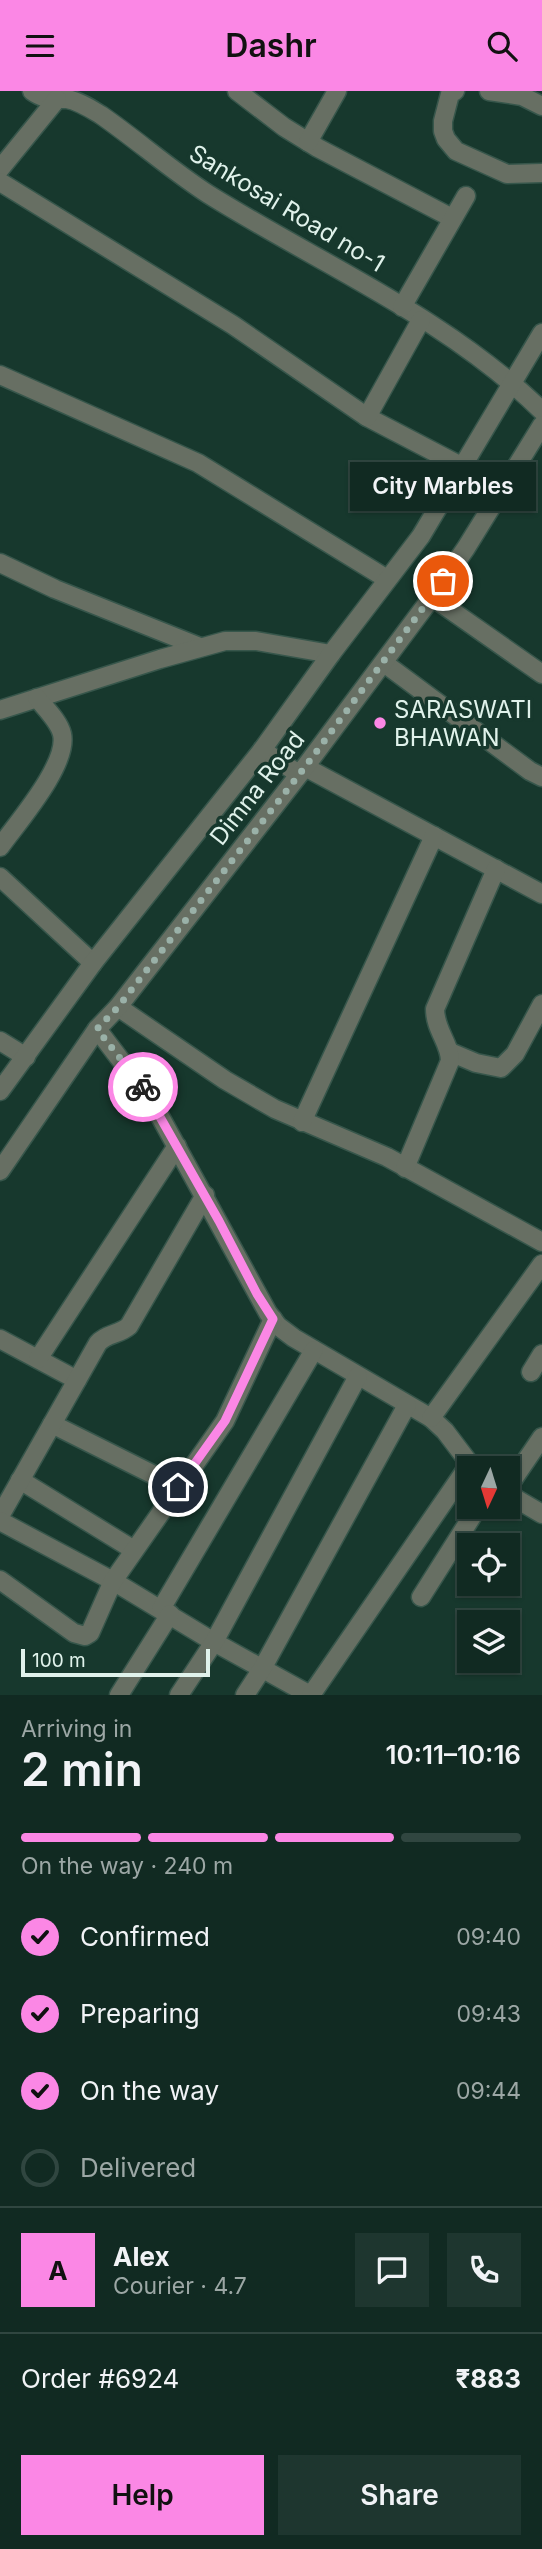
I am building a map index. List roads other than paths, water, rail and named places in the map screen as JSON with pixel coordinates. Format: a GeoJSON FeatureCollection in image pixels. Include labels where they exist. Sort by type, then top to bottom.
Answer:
{"type":"FeatureCollection","features":[{"type":"Feature","properties":{"kind":"street","name":"Sankosai Road no-1"},"geometry":{"type":"LineString","coordinates":[[32,91],[44,98],[69,99],[100,114],[207,193],[342,269],[472,352],[512,381],[542,411]]}},
{"type":"Feature","properties":{"kind":"street"},"geometry":{"type":"LineString","coordinates":[[237,91],[284,127],[309,142],[452,218]]}},
{"type":"Feature","properties":{"kind":"street"},"geometry":{"type":"LineString","coordinates":[[309,142],[336,91]]}},
{"type":"Feature","properties":{"kind":"street"},"geometry":{"type":"LineString","coordinates":[[454,91],[450,94],[443,131],[456,151],[507,174],[542,173]]}},
{"type":"Feature","properties":{"kind":"street"},"geometry":{"type":"LineString","coordinates":[[489,91],[522,96],[542,106]]}},
{"type":"Feature","properties":{"kind":"street"},"geometry":{"type":"LineString","coordinates":[[0,169],[57,99]]}},
{"type":"Feature","properties":{"kind":"street"},"geometry":{"type":"LineString","coordinates":[[0,182],[233,325],[367,417],[463,467]]}},
{"type":"Feature","properties":{"kind":"street"},"geometry":{"type":"LineString","coordinates":[[402,307],[466,195]]}},
{"type":"Feature","properties":{"kind":"street"},"geometry":{"type":"LineString","coordinates":[[367,417],[421,320]]}},
{"type":"Feature","properties":{"kind":"street"},"geometry":{"type":"LineString","coordinates":[[0,1091],[93,963],[262,750],[387,579],[422,536],[542,333]]}},
{"type":"Feature","properties":{"kind":"street"},"geometry":{"type":"LineString","coordinates":[[0,375],[198,463],[387,579]]}},
{"type":"Feature","properties":{"kind":"street","name":"Dimna Road"},"geometry":{"type":"LineString","coordinates":[[0,1171],[97,1029],[118,1007],[302,770],[432,597],[466,548],[542,425]]}},
{"type":"Feature","properties":{"kind":"street"},"geometry":{"type":"LineString","coordinates":[[0,563],[55,589],[200,647]]}},
{"type":"Feature","properties":{"kind":"street"},"geometry":{"type":"LineString","coordinates":[[432,597],[542,674]]}},
{"type":"Feature","properties":{"kind":"street"},"geometry":{"type":"LineString","coordinates":[[0,710],[225,641],[256,642],[331,654]]}},
{"type":"Feature","properties":{"kind":"street"},"geometry":{"type":"LineString","coordinates":[[384,663],[530,771],[542,776]]}},
{"type":"Feature","properties":{"kind":"street"},"geometry":{"type":"LineString","coordinates":[[0,847],[51,774],[62,747],[62,733],[37,698]]}},
{"type":"Feature","properties":{"kind":"street"},"geometry":{"type":"LineString","coordinates":[[262,750],[434,836],[542,894]]}},
{"type":"Feature","properties":{"kind":"street"},"geometry":{"type":"LineString","coordinates":[[302,1122],[434,836]]}},
{"type":"Feature","properties":{"kind":"street"},"geometry":{"type":"LineString","coordinates":[[496,869],[435,1009],[438,1031],[450,1052],[477,1063],[500,1068],[515,1054],[542,1003]]}},
{"type":"Feature","properties":{"kind":"street"},"geometry":{"type":"LineString","coordinates":[[0,877],[93,963]]}},
{"type":"Feature","properties":{"kind":"street"},"geometry":{"type":"LineString","coordinates":[[118,1007],[225,1080],[275,1109],[367,1147],[542,1242]]}},
{"type":"Feature","properties":{"kind":"street"},"geometry":{"type":"LineString","coordinates":[[97,1029],[141,1084],[273,1319],[294,1338],[431,1418],[445,1430],[463,1456]]}},
{"type":"Feature","properties":{"kind":"street"},"geometry":{"type":"LineString","coordinates":[[0,1041],[26,1057]]}},
{"type":"Feature","properties":{"kind":"street"},"geometry":{"type":"LineString","coordinates":[[405,1168],[447,1072],[450,1052]]}},
{"type":"Feature","properties":{"kind":"street"},"geometry":{"type":"LineString","coordinates":[[38,1359],[177,1146]]}},
{"type":"Feature","properties":{"kind":"street"},"geometry":{"type":"LineString","coordinates":[[205,1195],[129,1326],[122,1332],[105,1336],[98,1343],[0,1518],[310,1695],[457,1487]]}},
{"type":"Feature","properties":{"kind":"street"},"geometry":{"type":"LineString","coordinates":[[431,1418],[542,1264]]}},
{"type":"Feature","properties":{"kind":"street"},"geometry":{"type":"LineString","coordinates":[[1,1581],[74,1633],[85,1636],[90,1633],[113,1581],[225,1421],[273,1319]]}},
{"type":"Feature","properties":{"kind":"street"},"geometry":{"type":"LineString","coordinates":[[0,1339],[78,1380]]}},
{"type":"Feature","properties":{"kind":"street"},"geometry":{"type":"LineString","coordinates":[[119,1695],[314,1350]]}},
{"type":"Feature","properties":{"kind":"street"},"geometry":{"type":"LineString","coordinates":[[531,1372],[542,1355]]}},
{"type":"Feature","properties":{"kind":"street"},"geometry":{"type":"LineString","coordinates":[[179,1695],[214,1642],[358,1376]]}},
{"type":"Feature","properties":{"kind":"street"},"geometry":{"type":"LineString","coordinates":[[245,1695],[262,1669],[407,1405]]}},
{"type":"Feature","properties":{"kind":"street"},"geometry":{"type":"LineString","coordinates":[[52,1424],[178,1487]]}},
{"type":"Feature","properties":{"kind":"street"},"geometry":{"type":"LineString","coordinates":[[520,1469],[542,1437]]}},
{"type":"Feature","properties":{"kind":"street"},"geometry":{"type":"LineString","coordinates":[[20,1480],[134,1550]]}},
{"type":"Feature","properties":{"kind":"street"},"geometry":{"type":"LineString","coordinates":[[520,1501],[542,1514]]}},
{"type":"Feature","properties":{"kind":"street"},"geometry":{"type":"LineString","coordinates":[[421,1597],[470,1519]]}},
{"type":"Feature","properties":{"kind":"place","name":"City Marbles"},"geometry":{"type":"Point","coordinates":[443,581]}},
{"type":"Feature","properties":{"kind":"place","name":"SARASWATI BHAWAN"},"geometry":{"type":"Point","coordinates":[380,723]}}]}
